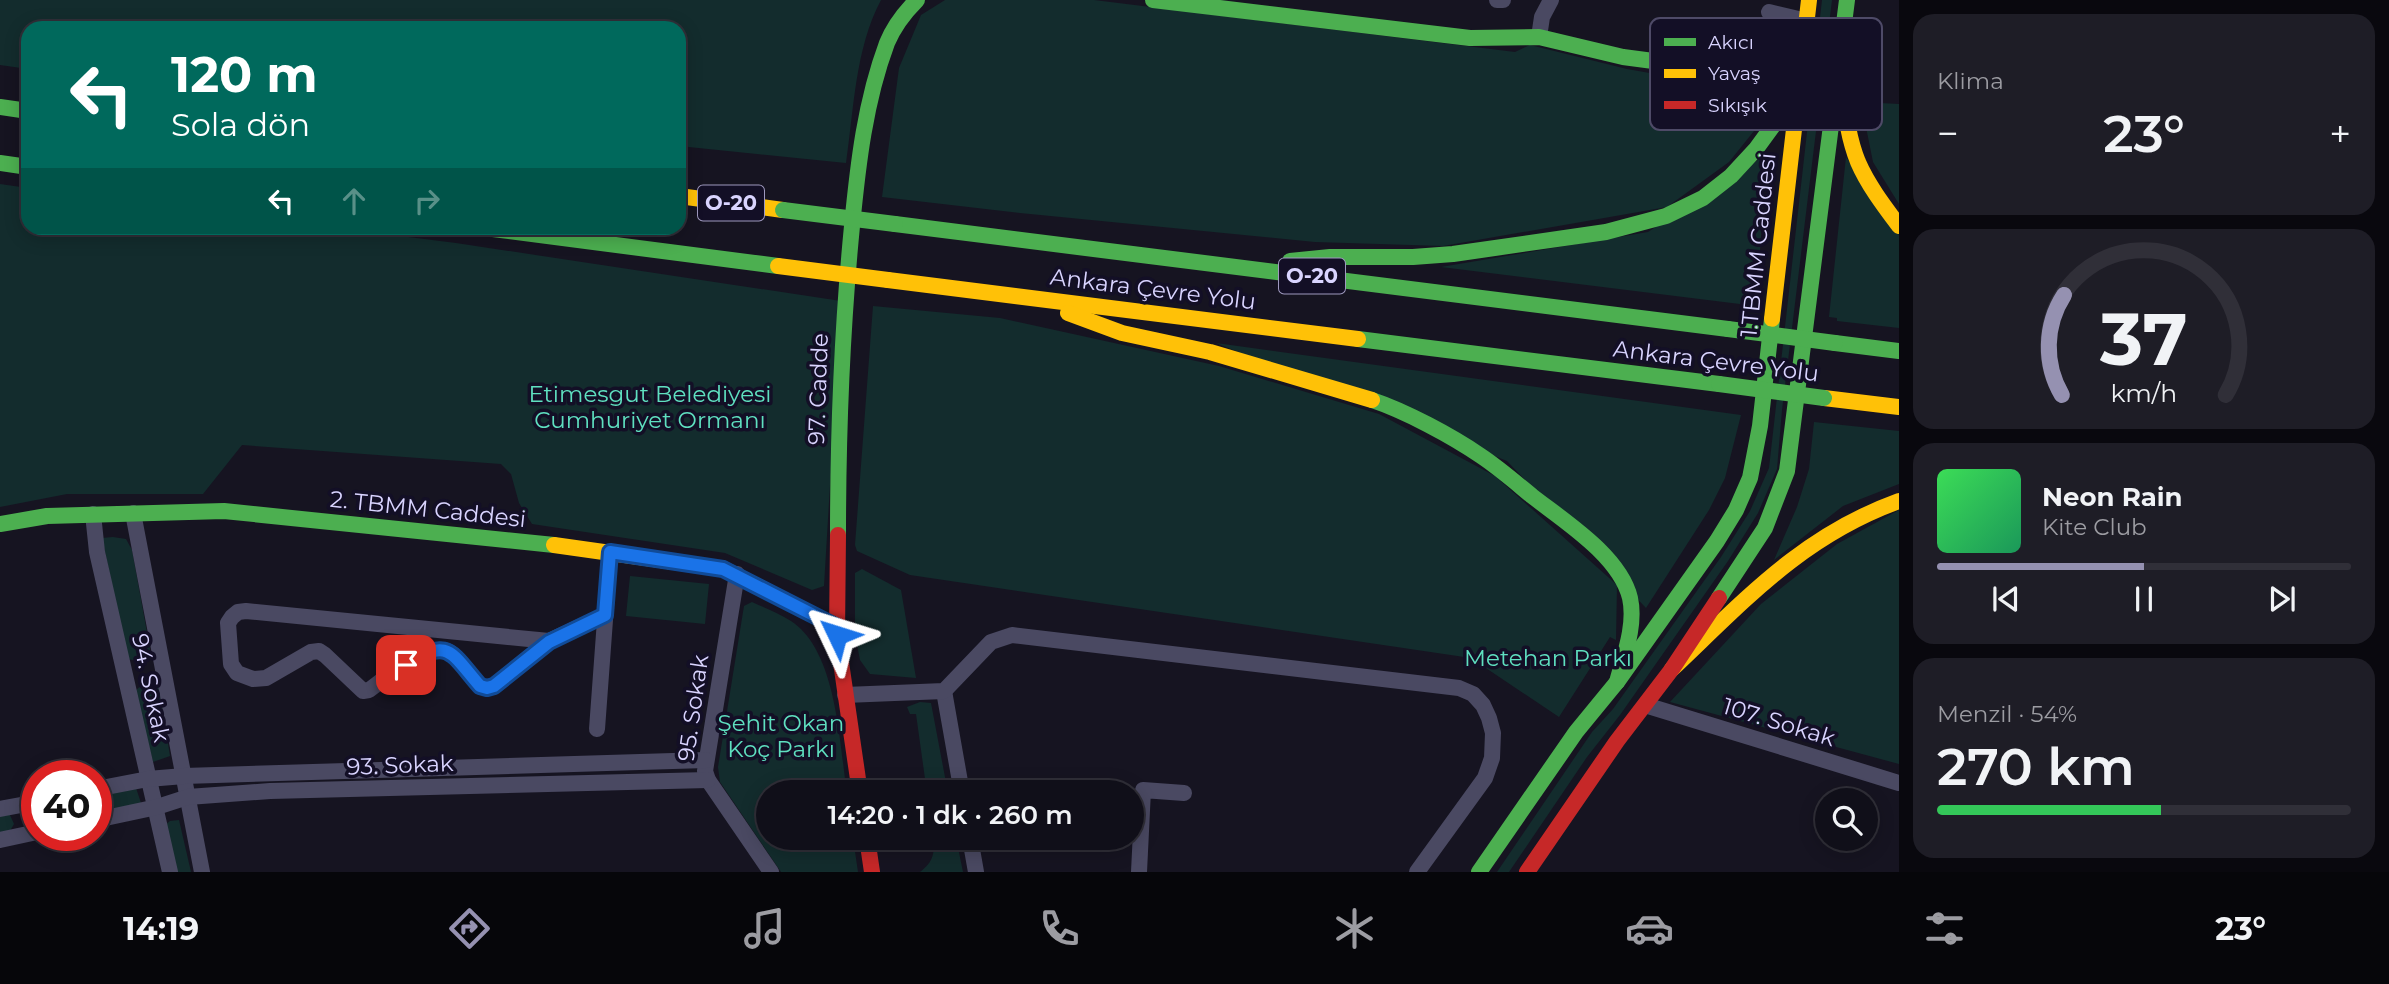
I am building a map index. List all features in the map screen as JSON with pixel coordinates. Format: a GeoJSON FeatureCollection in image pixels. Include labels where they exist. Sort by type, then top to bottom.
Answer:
{"type":"FeatureCollection","features":[{"type":"Feature","properties":{"kind":"main road","name":"97. Cadde"},"geometry":{"type":"LineString","coordinates":[[858,780],[837,627],[843,324],[859,158],[873,82],[888,41],[902,15],[917,0]]}},
{"type":"Feature","properties":{"kind":"main road"},"geometry":{"type":"LineString","coordinates":[[1153,0],[1217,4],[1470,37],[1539,37],[1623,57],[1650,61]]}},
{"type":"Feature","properties":{"kind":"main road","name":"1.TBMM Caddesi"},"geometry":{"type":"LineString","coordinates":[[1807,18],[1810,0]]}},
{"type":"Feature","properties":{"kind":"main road"},"geometry":{"type":"LineString","coordinates":[[1844,18],[1847,0]]}},
{"type":"Feature","properties":{"kind":"main road"},"geometry":{"type":"LineString","coordinates":[[0,107],[21,110]]}},
{"type":"Feature","properties":{"kind":"main road"},"geometry":{"type":"LineString","coordinates":[[1234,267],[1341,257],[1426,257],[1590,235],[1655,220],[1682,210],[1706,196],[1732,174],[1771,130]]}},
{"type":"Feature","properties":{"kind":"main road","name":"1.TBMM Caddesi"},"geometry":{"type":"LineString","coordinates":[[1479,872],[1576,732],[1617,682],[1717,541],[1736,510],[1750,478],[1757,453],[1794,130]]}},
{"type":"Feature","properties":{"kind":"main road"},"geometry":{"type":"LineString","coordinates":[[1527,872],[1617,741],[1672,669],[1765,528],[1778,500],[1787,471],[1830,130]]}},
{"type":"Feature","properties":{"kind":"main road"},"geometry":{"type":"LineString","coordinates":[[1851,130],[1861,169],[1877,198],[1899,226]]}},
{"type":"Feature","properties":{"kind":"main road"},"geometry":{"type":"LineString","coordinates":[[0,163],[21,166]]}},
{"type":"Feature","properties":{"kind":"main road","name":"Ankara Çevre Yolu"},"geometry":{"type":"LineString","coordinates":[[686,198],[1899,351]]}},
{"type":"Feature","properties":{"kind":"main road","name":"Ankara Çevre Yolu"},"geometry":{"type":"LineString","coordinates":[[539,235],[1899,407]]}},
{"type":"Feature","properties":{"kind":"main road"},"geometry":{"type":"LineString","coordinates":[[1014,294],[1122,333],[1210,352],[1344,390],[1395,408],[1480,455],[1582,535],[1623,579],[1630,599],[1631,616],[1629,636],[1617,682]]}},
{"type":"Feature","properties":{"kind":"main road"},"geometry":{"type":"LineString","coordinates":[[1672,669],[1756,590],[1817,540],[1860,514],[1899,501]]}},
{"type":"Feature","properties":{"kind":"main road","name":"2. TBMM Caddesi"},"geometry":{"type":"LineString","coordinates":[[0,524],[47,516],[224,511],[518,540],[709,565],[737,574],[837,627]]}},
{"type":"Feature","properties":{"kind":"main road"},"geometry":{"type":"LineString","coordinates":[[869,850],[872,872]]}},
{"type":"Feature","properties":{"kind":"street"},"geometry":{"type":"LineString","coordinates":[[1497,0],[1503,0]]}},
{"type":"Feature","properties":{"kind":"street"},"geometry":{"type":"LineString","coordinates":[[1539,37],[1542,17],[1551,0]]}},
{"type":"Feature","properties":{"kind":"street"},"geometry":{"type":"LineString","coordinates":[[1769,12],[1794,18]]}},
{"type":"Feature","properties":{"kind":"street","name":"94. Sokak"},"geometry":{"type":"LineString","coordinates":[[133,513],[202,872]]}},
{"type":"Feature","properties":{"kind":"street","name":"94. Sokak"},"geometry":{"type":"LineString","coordinates":[[93,514],[97,552],[170,872]]}},
{"type":"Feature","properties":{"kind":"street"},"geometry":{"type":"LineString","coordinates":[[597,729],[610,552]]}},
{"type":"Feature","properties":{"kind":"street","name":"95. Sokak"},"geometry":{"type":"LineString","coordinates":[[737,574],[705,771],[708,780],[771,872]]}},
{"type":"Feature","properties":{"kind":"street"},"geometry":{"type":"LineString","coordinates":[[549,642],[246,611],[238,612],[232,617],[228,631],[231,664],[237,673],[253,679],[266,678],[311,652],[319,651],[363,691],[369,690],[425,652],[436,649],[451,653],[480,686],[487,688],[494,686],[549,642],[605,615]]}},
{"type":"Feature","properties":{"kind":"street"},"geometry":{"type":"LineString","coordinates":[[845,695],[944,691],[991,642],[1012,635],[1466,690],[1483,705],[1489,719],[1493,733],[1493,758],[1485,778],[1417,872]]}},
{"type":"Feature","properties":{"kind":"street"},"geometry":{"type":"LineString","coordinates":[[944,691],[960,780]]}},
{"type":"Feature","properties":{"kind":"street","name":"107. Sokak"},"geometry":{"type":"LineString","coordinates":[[1645,705],[1899,783]]}},
{"type":"Feature","properties":{"kind":"street","name":"93. Sokak"},"geometry":{"type":"LineString","coordinates":[[112,786],[184,776],[706,760]]}},
{"type":"Feature","properties":{"kind":"street"},"geometry":{"type":"LineString","coordinates":[[456,767],[457,786]]}},
{"type":"Feature","properties":{"kind":"street","name":"93. Sokak"},"geometry":{"type":"LineString","coordinates":[[112,817],[188,797],[270,791],[708,780]]}},
{"type":"Feature","properties":{"kind":"street"},"geometry":{"type":"LineString","coordinates":[[1139,872],[1143,790],[1185,793]]}},
{"type":"Feature","properties":{"kind":"street"},"geometry":{"type":"LineString","coordinates":[[0,809],[21,805]]}},
{"type":"Feature","properties":{"kind":"street"},"geometry":{"type":"LineString","coordinates":[[17,806],[21,814]]}},
{"type":"Feature","properties":{"kind":"street"},"geometry":{"type":"LineString","coordinates":[[0,840],[21,835]]}},
{"type":"Feature","properties":{"kind":"street"},"geometry":{"type":"LineString","coordinates":[[972,850],[976,872]]}},
{"type":"Feature","properties":{"kind":"green space"},"geometry":{"type":"Polygon","coordinates":[[[0,0],[881,0],[872,19],[861,59],[846,163],[686,147],[686,21],[21,21],[21,68],[0,65],[0,0]]]}},
{"type":"Feature","properties":{"kind":"green space"},"geometry":{"type":"Polygon","coordinates":[[[945,0],[1094,0],[1515,52],[1530,45],[1650,73],[1650,130],[1754,130],[1729,162],[1667,207],[1443,246],[1315,242],[882,197],[899,68],[921,15],[945,0]]]}},
{"type":"Feature","properties":{"kind":"green space"},"geometry":{"type":"Polygon","coordinates":[[[1822,0],[1832,0],[1830,18],[1820,18],[1822,0]]]}},
{"type":"Feature","properties":{"kind":"green space"},"geometry":{"type":"Polygon","coordinates":[[[1882,103],[1899,104],[1899,204],[1873,162],[1867,130],[1882,130],[1882,103]]]}},
{"type":"Feature","properties":{"kind":"green space"},"geometry":{"type":"Polygon","coordinates":[[[1807,130],[1816,130],[1777,469],[1758,513],[1728,561],[1620,715],[1587,757],[1509,872],[1497,872],[1592,732],[1613,709],[1721,557],[1750,511],[1769,468],[1807,130]]]}},
{"type":"Feature","properties":{"kind":"green space"},"geometry":{"type":"Polygon","coordinates":[[[1767,154],[1756,306],[1441,267],[1648,232],[1767,154]]]}},
{"type":"Feature","properties":{"kind":"green space"},"geometry":{"type":"Polygon","coordinates":[[[1846,157],[1899,235],[1899,328],[1837,321],[1837,318],[1829,317],[1846,157]]]}},
{"type":"Feature","properties":{"kind":"green space","name":"Etimesgut Belediyesi Cumhuriyet Ormanı"},"geometry":{"type":"Polygon","coordinates":[[[0,184],[21,187],[21,235],[393,235],[841,301],[824,586],[812,590],[725,553],[532,524],[519,503],[511,474],[501,464],[242,445],[203,494],[67,494],[0,507],[0,184]]]}},
{"type":"Feature","properties":{"kind":"green space","name":"Metehan Parkı"},"geometry":{"type":"Polygon","coordinates":[[[873,306],[1000,318],[1219,366],[1379,414],[1495,476],[1617,585],[1616,640],[1610,637],[1559,717],[1471,658],[910,575],[857,551],[855,545],[873,306]]]}},
{"type":"Feature","properties":{"kind":"green space"},"geometry":{"type":"Polygon","coordinates":[[[1216,343],[1741,415],[1725,478],[1709,510],[1646,608],[1507,461],[1216,343]]]}},
{"type":"Feature","properties":{"kind":"green space"},"geometry":{"type":"Polygon","coordinates":[[[1814,422],[1899,431],[1899,484],[1843,506],[1774,560],[1797,507],[1809,469],[1814,422]]]}},
{"type":"Feature","properties":{"kind":"green space"},"geometry":{"type":"Polygon","coordinates":[[[1899,510],[1899,764],[1670,702],[1761,604],[1837,544],[1899,510]]]}},
{"type":"Feature","properties":{"kind":"green space"},"geometry":{"type":"Polygon","coordinates":[[[102,538],[126,539],[132,550],[150,649],[150,653],[133,660],[128,659],[102,538]]]}},
{"type":"Feature","properties":{"kind":"green space"},"geometry":{"type":"Polygon","coordinates":[[[862,569],[901,590],[916,678],[870,674],[860,660],[855,634],[855,573],[862,569]]]}},
{"type":"Feature","properties":{"kind":"green space"},"geometry":{"type":"Polygon","coordinates":[[[630,576],[709,584],[705,624],[626,616],[630,576]]]}},
{"type":"Feature","properties":{"kind":"green space","name":"Şehit Okan Koç Parkı"},"geometry":{"type":"Polygon","coordinates":[[[752,602],[791,621],[806,635],[818,653],[833,699],[845,780],[756,780],[756,835],[720,782],[718,767],[744,606],[752,602]]]}},
{"type":"Feature","properties":{"kind":"green space"},"geometry":{"type":"Polygon","coordinates":[[[155,683],[159,688],[170,756],[153,762],[135,691],[142,685],[155,683]]]}},
{"type":"Feature","properties":{"kind":"green space"},"geometry":{"type":"Polygon","coordinates":[[[920,702],[931,703],[946,780],[925,780],[916,714],[910,714],[907,707],[920,702]]]}},
{"type":"Feature","properties":{"kind":"green space"},"geometry":{"type":"Polygon","coordinates":[[[136,788],[141,803],[112,811],[112,790],[136,788]]]}},
{"type":"Feature","properties":{"kind":"green space"},"geometry":{"type":"Polygon","coordinates":[[[0,812],[10,815],[14,824],[10,831],[0,835],[0,812]]]}},
{"type":"Feature","properties":{"kind":"green space"},"geometry":{"type":"Polygon","coordinates":[[[179,820],[191,872],[174,872],[165,825],[179,820]]]}},
{"type":"Feature","properties":{"kind":"green space","name":"Şehit Okan Koç Parkı"},"geometry":{"type":"Polygon","coordinates":[[[766,850],[855,850],[858,872],[781,872],[766,850]]]}},
{"type":"Feature","properties":{"kind":"green space"},"geometry":{"type":"Polygon","coordinates":[[[934,850],[958,850],[963,872],[920,872],[932,857],[934,850]]]}},
{"type":"Feature","properties":{"kind":"traffic: fast"},"geometry":{"type":"LineString","coordinates":[[838,535],[843,342],[860,156],[873,88],[887,43],[900,20],[917,0]]}},
{"type":"Feature","properties":{"kind":"traffic: fast"},"geometry":{"type":"LineString","coordinates":[[1153,0],[1470,38],[1539,37],[1623,57],[1650,61]]}},
{"type":"Feature","properties":{"kind":"traffic: fast"},"geometry":{"type":"LineString","coordinates":[[1845,18],[1847,0]]}},
{"type":"Feature","properties":{"kind":"traffic: fast"},"geometry":{"type":"LineString","coordinates":[[0,107],[21,110]]}},
{"type":"Feature","properties":{"kind":"traffic: fast"},"geometry":{"type":"LineString","coordinates":[[1290,261],[1330,257],[1453,254],[1606,232],[1666,216],[1703,198],[1731,176],[1770,130]]}},
{"type":"Feature","properties":{"kind":"traffic: fast"},"geometry":{"type":"LineString","coordinates":[[1719,598],[1765,528],[1787,471],[1830,130]]}},
{"type":"Feature","properties":{"kind":"traffic: fast"},"geometry":{"type":"LineString","coordinates":[[0,163],[21,166]]}},
{"type":"Feature","properties":{"kind":"traffic: fast"},"geometry":{"type":"LineString","coordinates":[[783,210],[895,224]]}},
{"type":"Feature","properties":{"kind":"traffic: fast"},"geometry":{"type":"LineString","coordinates":[[895,224],[1728,329]]}},
{"type":"Feature","properties":{"kind":"traffic: fast"},"geometry":{"type":"LineString","coordinates":[[539,235],[778,266]]}},
{"type":"Feature","properties":{"kind":"traffic: fast"},"geometry":{"type":"LineString","coordinates":[[1479,872],[1576,732],[1617,682],[1736,510],[1750,478],[1760,426],[1772,319]]}},
{"type":"Feature","properties":{"kind":"traffic: fast"},"geometry":{"type":"LineString","coordinates":[[1728,329],[1835,343]]}},
{"type":"Feature","properties":{"kind":"traffic: fast"},"geometry":{"type":"LineString","coordinates":[[1358,339],[1719,384]]}},
{"type":"Feature","properties":{"kind":"traffic: fast"},"geometry":{"type":"LineString","coordinates":[[1835,343],[1899,351]]}},
{"type":"Feature","properties":{"kind":"traffic: fast"},"geometry":{"type":"LineString","coordinates":[[1719,384],[1824,398]]}},
{"type":"Feature","properties":{"kind":"traffic: fast"},"geometry":{"type":"LineString","coordinates":[[1372,400],[1428,425],[1481,456],[1574,528],[1603,554],[1615,568],[1630,598],[1628,640],[1617,682]]}},
{"type":"Feature","properties":{"kind":"traffic: fast"},"geometry":{"type":"LineString","coordinates":[[0,524],[47,516],[224,511],[554,545]]}},
{"type":"Feature","properties":{"kind":"traffic: slow"},"geometry":{"type":"LineString","coordinates":[[1807,18],[1809,0]]}},
{"type":"Feature","properties":{"kind":"traffic: slow"},"geometry":{"type":"LineString","coordinates":[[1772,319],[1794,130]]}},
{"type":"Feature","properties":{"kind":"traffic: slow"},"geometry":{"type":"LineString","coordinates":[[1849,130],[1858,162],[1871,187],[1899,226]]}},
{"type":"Feature","properties":{"kind":"traffic: slow"},"geometry":{"type":"LineString","coordinates":[[686,197],[783,210]]}},
{"type":"Feature","properties":{"kind":"traffic: slow"},"geometry":{"type":"LineString","coordinates":[[778,266],[888,280]]}},
{"type":"Feature","properties":{"kind":"traffic: slow"},"geometry":{"type":"LineString","coordinates":[[888,280],[1358,339]]}},
{"type":"Feature","properties":{"kind":"traffic: slow"},"geometry":{"type":"LineString","coordinates":[[1068,313],[1122,333],[1210,352],[1372,400]]}},
{"type":"Feature","properties":{"kind":"traffic: slow"},"geometry":{"type":"LineString","coordinates":[[1824,398],[1899,407]]}},
{"type":"Feature","properties":{"kind":"traffic: slow"},"geometry":{"type":"LineString","coordinates":[[1672,669],[1750,595],[1804,551],[1864,515],[1899,501]]}},
{"type":"Feature","properties":{"kind":"traffic: slow"},"geometry":{"type":"LineString","coordinates":[[554,545],[724,569],[837,627]]}},
{"type":"Feature","properties":{"kind":"traffic: jam"},"geometry":{"type":"LineString","coordinates":[[838,535],[837,635],[858,780]]}},
{"type":"Feature","properties":{"kind":"traffic: jam"},"geometry":{"type":"LineString","coordinates":[[1527,872],[1617,741],[1672,669],[1719,598]]}},
{"type":"Feature","properties":{"kind":"traffic: jam"},"geometry":{"type":"LineString","coordinates":[[869,850],[872,872]]}},
{"type":"Feature","properties":{"kind":"route"},"geometry":{"type":"LineString","coordinates":[[406,665],[425,652],[443,649],[451,653],[480,686],[494,686],[549,642],[605,615],[610,552],[709,565],[737,574],[837,627],[837,635]]}}]}
